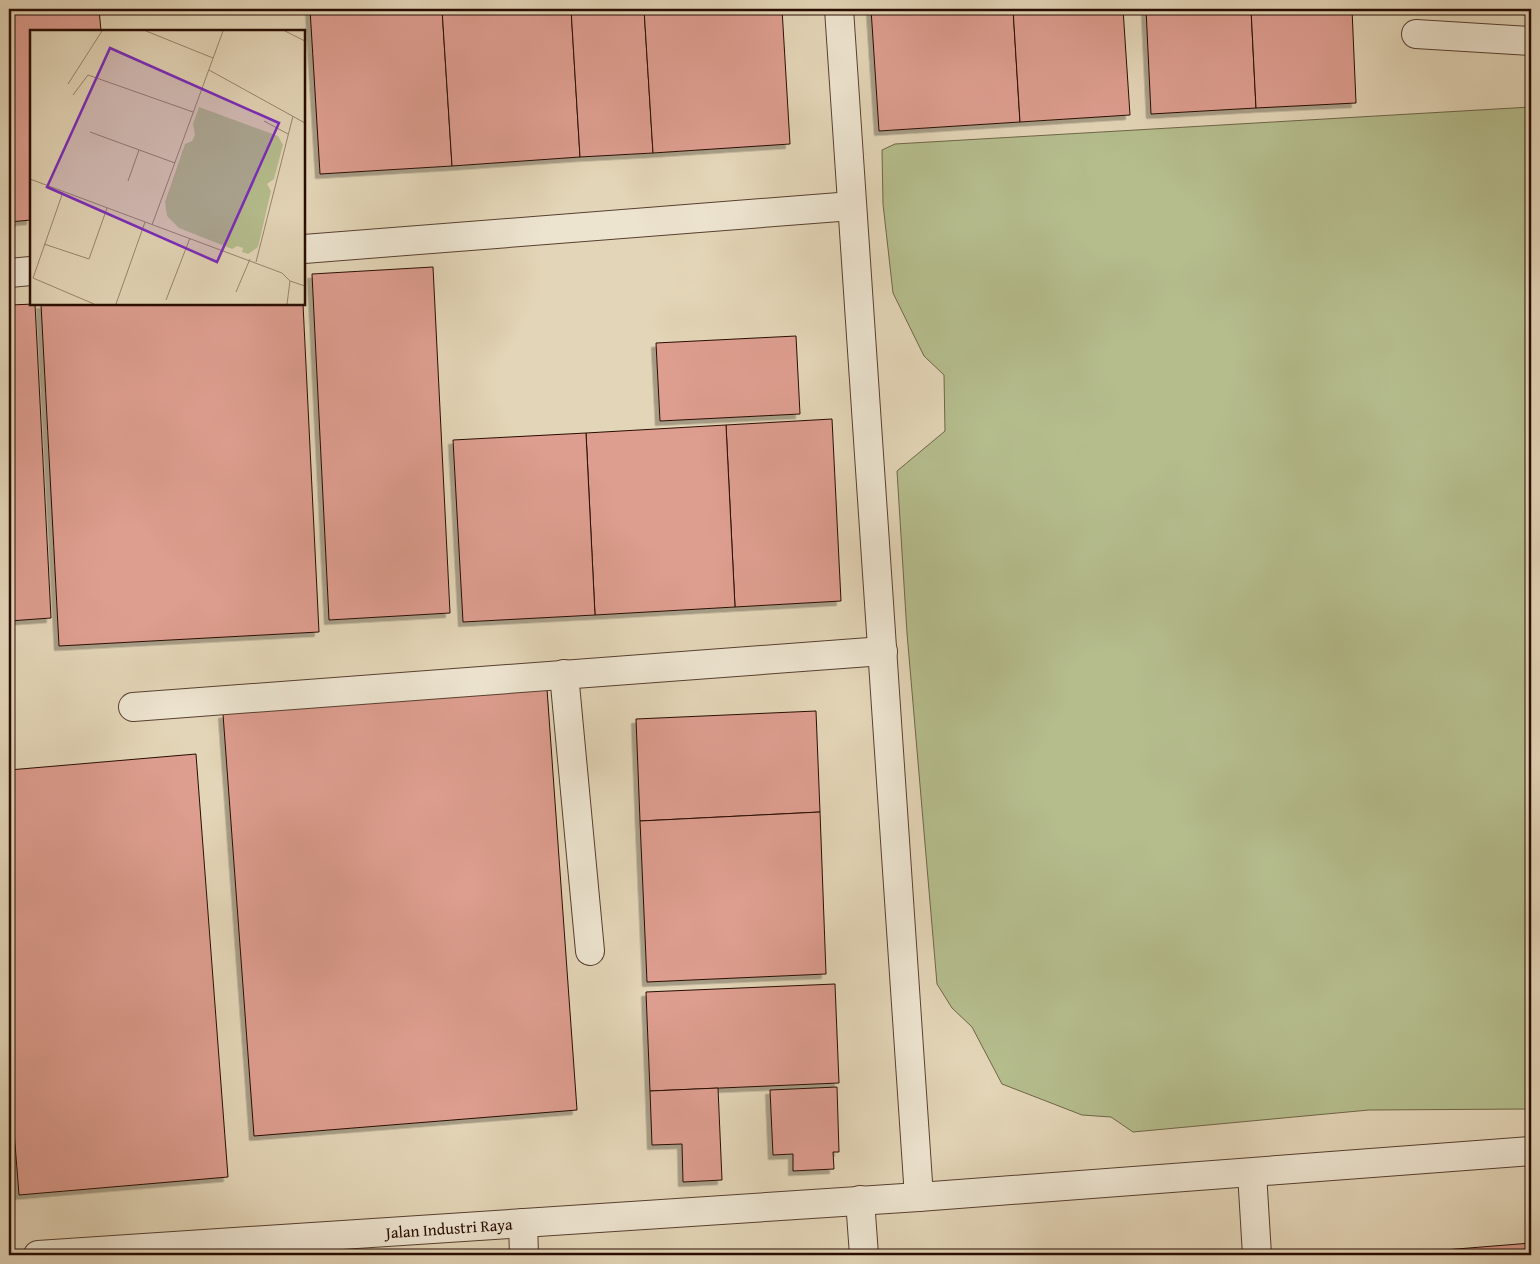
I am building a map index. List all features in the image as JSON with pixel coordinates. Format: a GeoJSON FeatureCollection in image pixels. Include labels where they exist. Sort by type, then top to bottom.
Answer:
{"type":"FeatureCollection","features":[{"type":"Feature","properties":{"kind":"lane"},"geometry":{"type":"LineString","coordinates":[[839,9],[919,1197]]}},
{"type":"Feature","properties":{"kind":"lane"},"geometry":{"type":"LineString","coordinates":[[1416,34],[1531,41]]}},
{"type":"Feature","properties":{"kind":"lane"},"geometry":{"type":"LineString","coordinates":[[305,249],[852,206]]}},
{"type":"Feature","properties":{"kind":"lane"},"geometry":{"type":"LineString","coordinates":[[9,273],[30,271]]}},
{"type":"Feature","properties":{"kind":"lane"},"geometry":{"type":"LineString","coordinates":[[133,706],[883,651]]}},
{"type":"Feature","properties":{"kind":"lane"},"geometry":{"type":"LineString","coordinates":[[564,674],[590,952]]}},
{"type":"Feature","properties":{"kind":"lane","name":"Jalan Industri Raya"},"geometry":{"type":"LineString","coordinates":[[38,1255],[524,1239],[860,1200],[1531,1151]]}},
{"type":"Feature","properties":{"kind":"lane"},"geometry":{"type":"LineString","coordinates":[[1252,1172],[1257,1255]]}},
{"type":"Feature","properties":{"kind":"lane"},"geometry":{"type":"LineString","coordinates":[[860,1200],[864,1255]]}},
{"type":"Feature","properties":{"kind":"green space"},"geometry":{"type":"Polygon","coordinates":[[[1531,107],[1531,1109],[1369,1110],[1133,1132],[1111,1117],[1082,1115],[1002,1084],[972,1027],[952,1008],[937,984],[907,633],[897,471],[945,431],[944,375],[924,356],[893,293],[883,204],[882,150],[895,144],[1531,107]]]}},
{"type":"Feature","properties":{"kind":"building"},"geometry":{"type":"Polygon","coordinates":[[[9,9],[99,9],[101,30],[30,30],[30,220],[9,222],[9,9]]]}},
{"type":"Feature","properties":{"kind":"building"},"geometry":{"type":"Polygon","coordinates":[[[310,9],[442,9],[452,166],[320,174],[310,9]]]}},
{"type":"Feature","properties":{"kind":"building"},"geometry":{"type":"Polygon","coordinates":[[[442,9],[571,9],[580,157],[452,166],[442,9]]]}},
{"type":"Feature","properties":{"kind":"building"},"geometry":{"type":"Polygon","coordinates":[[[571,9],[644,9],[653,153],[580,157],[571,9]]]}},
{"type":"Feature","properties":{"kind":"building"},"geometry":{"type":"Polygon","coordinates":[[[644,9],[782,9],[790,144],[653,153],[644,9]]]}},
{"type":"Feature","properties":{"kind":"building"},"geometry":{"type":"Polygon","coordinates":[[[871,9],[1013,9],[1020,122],[879,131],[871,9]]]}},
{"type":"Feature","properties":{"kind":"building"},"geometry":{"type":"Polygon","coordinates":[[[1013,9],[1123,9],[1130,115],[1020,122],[1013,9]]]}},
{"type":"Feature","properties":{"kind":"building"},"geometry":{"type":"Polygon","coordinates":[[[1146,9],[1251,9],[1256,108],[1151,114],[1146,9]]]}},
{"type":"Feature","properties":{"kind":"building"},"geometry":{"type":"Polygon","coordinates":[[[1251,9],[1352,9],[1356,103],[1256,108],[1251,9]]]}},
{"type":"Feature","properties":{"kind":"building"},"geometry":{"type":"Polygon","coordinates":[[[433,267],[450,613],[329,620],[312,274],[433,267]]]}},
{"type":"Feature","properties":{"kind":"building"},"geometry":{"type":"Polygon","coordinates":[[[9,305],[35,305],[51,618],[9,621],[9,305]]]}},
{"type":"Feature","properties":{"kind":"building"},"geometry":{"type":"Polygon","coordinates":[[[41,305],[303,305],[319,632],[59,646],[41,305]]]}},
{"type":"Feature","properties":{"kind":"building"},"geometry":{"type":"Polygon","coordinates":[[[796,336],[800,414],[660,421],[656,343],[796,336]]]}},
{"type":"Feature","properties":{"kind":"building"},"geometry":{"type":"Polygon","coordinates":[[[832,419],[841,601],[735,607],[726,425],[832,419]]]}},
{"type":"Feature","properties":{"kind":"building"},"geometry":{"type":"Polygon","coordinates":[[[726,425],[735,607],[595,615],[586,433],[726,425]]]}},
{"type":"Feature","properties":{"kind":"building"},"geometry":{"type":"Polygon","coordinates":[[[586,433],[595,615],[463,622],[453,440],[586,433]]]}},
{"type":"Feature","properties":{"kind":"building"},"geometry":{"type":"Polygon","coordinates":[[[547,689],[577,1110],[254,1136],[223,714],[547,689]]]}},
{"type":"Feature","properties":{"kind":"building"},"geometry":{"type":"Polygon","coordinates":[[[816,711],[820,812],[640,821],[636,719],[816,711]]]}},
{"type":"Feature","properties":{"kind":"building"},"geometry":{"type":"Polygon","coordinates":[[[196,754],[228,1177],[19,1195],[9,1067],[9,770],[196,754]]]}},
{"type":"Feature","properties":{"kind":"building"},"geometry":{"type":"Polygon","coordinates":[[[820,812],[826,974],[647,982],[640,821],[820,812]]]}},
{"type":"Feature","properties":{"kind":"building"},"geometry":{"type":"Polygon","coordinates":[[[835,984],[839,1083],[650,1091],[646,992],[835,984]]]}},
{"type":"Feature","properties":{"kind":"building"},"geometry":{"type":"Polygon","coordinates":[[[837,1087],[839,1152],[833,1152],[834,1169],[793,1171],[793,1154],[773,1155],[770,1090],[837,1087]]]}},
{"type":"Feature","properties":{"kind":"building"},"geometry":{"type":"Polygon","coordinates":[[[718,1088],[722,1180],[683,1182],[682,1144],[652,1145],[650,1091],[718,1088]]]}},
{"type":"Feature","properties":{"kind":"building"},"geometry":{"type":"Polygon","coordinates":[[[1531,1243],[1531,1255],[1407,1255],[1407,1253],[1531,1243]]]}}]}
